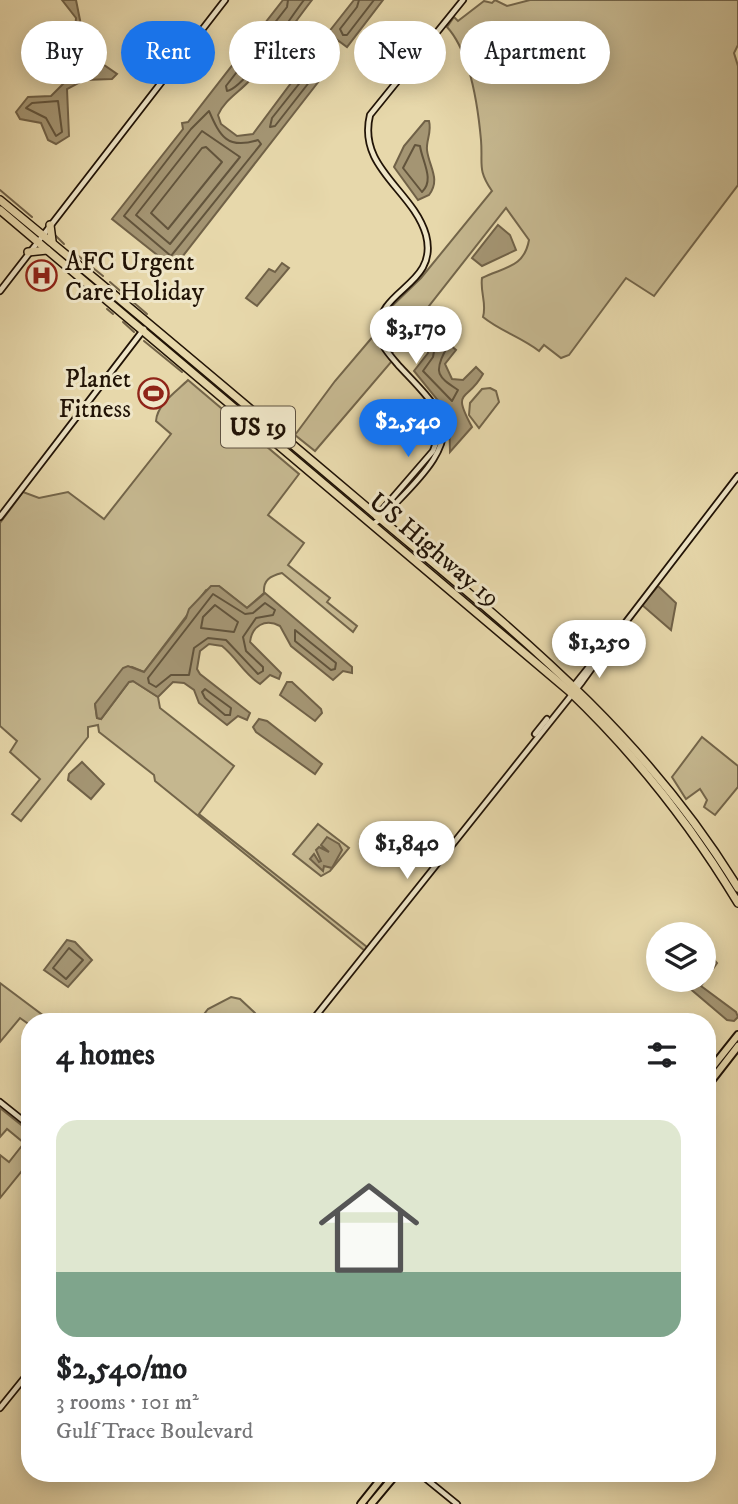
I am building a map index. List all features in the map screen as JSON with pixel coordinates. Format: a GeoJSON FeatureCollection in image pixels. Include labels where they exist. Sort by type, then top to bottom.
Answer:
{"type":"FeatureCollection","features":[{"type":"Feature","properties":{"kind":"highway","name":"US Highway 19"},"geometry":{"type":"LineString","coordinates":[[0,200],[39,238]]}},
{"type":"Feature","properties":{"kind":"highway","name":"US Highway 19"},"geometry":{"type":"LineString","coordinates":[[0,210],[51,247],[285,439],[377,519],[458,596],[573,689],[685,816]]}},
{"type":"Feature","properties":{"kind":"highway"},"geometry":{"type":"LineString","coordinates":[[28,253],[51,247],[50,225]]}},
{"type":"Feature","properties":{"kind":"highway","name":"US Highway 19"},"geometry":{"type":"LineString","coordinates":[[146,327],[233,406],[377,519],[519,636],[632,745],[685,816],[738,903]]}},
{"type":"Feature","properties":{"kind":"highway"},"geometry":{"type":"LineString","coordinates":[[233,406],[246,412],[276,437],[285,439]]}},
{"type":"Feature","properties":{"kind":"highway"},"geometry":{"type":"LineString","coordinates":[[415,558],[427,564],[453,586],[460,586]]}},
{"type":"Feature","properties":{"kind":"highway"},"geometry":{"type":"LineString","coordinates":[[458,596],[465,596],[501,621]]}},
{"type":"Feature","properties":{"kind":"highway"},"geometry":{"type":"LineString","coordinates":[[493,625],[514,637],[519,636]]}},
{"type":"Feature","properties":{"kind":"highway"},"geometry":{"type":"LineString","coordinates":[[685,816],[713,849],[738,887]]}},
{"type":"Feature","properties":{"kind":"main road"},"geometry":{"type":"LineString","coordinates":[[716,1074],[738,1035]]}},
{"type":"Feature","properties":{"kind":"main road"},"geometry":{"type":"LineString","coordinates":[[716,1066],[735,1044]]}},
{"type":"Feature","properties":{"kind":"main road"},"geometry":{"type":"LineString","coordinates":[[361,1504],[381,1482]]}},
{"type":"Feature","properties":{"kind":"main road"},"geometry":{"type":"LineString","coordinates":[[370,1504],[383,1482]]}},
{"type":"Feature","properties":{"kind":"main road"},"geometry":{"type":"LineString","coordinates":[[370,1504],[389,1482]]}},
{"type":"Feature","properties":{"kind":"street"},"geometry":{"type":"LineString","coordinates":[[0,291],[225,0]]}},
{"type":"Feature","properties":{"kind":"street"},"geometry":{"type":"LineString","coordinates":[[377,519],[438,454],[443,426],[435,408],[384,348],[379,333],[385,310],[420,274],[428,247],[419,221],[372,154],[366,131],[370,115],[463,0]]}},
{"type":"Feature","properties":{"kind":"street"},"geometry":{"type":"LineString","coordinates":[[0,517],[146,327]]}},
{"type":"Feature","properties":{"kind":"street"},"geometry":{"type":"LineString","coordinates":[[377,519],[406,479],[428,458],[437,442],[439,426],[435,408]]}},
{"type":"Feature","properties":{"kind":"street"},"geometry":{"type":"LineString","coordinates":[[318,1013],[738,476]]}},
{"type":"Feature","properties":{"kind":"street"},"geometry":{"type":"LineString","coordinates":[[402,494],[407,486],[406,479]]}},
{"type":"Feature","properties":{"kind":"street"},"geometry":{"type":"LineString","coordinates":[[0,1102],[21,1119]]}},
{"type":"Feature","properties":{"kind":"street"},"geometry":{"type":"LineString","coordinates":[[0,1408],[21,1382]]}},
{"type":"Feature","properties":{"kind":"street"},"geometry":{"type":"LineString","coordinates":[[430,1482],[457,1504]]}},
{"type":"Feature","properties":{"kind":"shaded area"},"geometry":{"type":"Polygon","coordinates":[[[495,0],[507,6],[530,0],[738,0],[738,45],[734,53],[738,66],[738,185],[654,296],[626,278],[569,355],[561,358],[544,345],[539,351],[483,317],[482,278],[518,261],[523,256],[529,240],[506,208],[392,353],[383,334],[387,311],[421,278],[492,191],[482,172],[480,127],[473,84],[610,84],[610,21],[460,21],[460,47],[447,27],[454,17],[458,21],[484,1],[492,3],[495,0]]]}},
{"type":"Feature","properties":{"kind":"shaded area"},"geometry":{"type":"Polygon","coordinates":[[[375,334],[392,361],[315,451],[295,435],[335,381],[375,334]]]}},
{"type":"Feature","properties":{"kind":"shaded area"},"geometry":{"type":"Polygon","coordinates":[[[188,380],[299,474],[268,515],[304,543],[288,565],[330,598],[327,602],[357,626],[353,632],[282,573],[268,579],[264,593],[247,608],[219,586],[206,590],[144,672],[132,667],[95,704],[97,718],[101,719],[129,682],[133,681],[158,697],[160,708],[234,766],[199,814],[367,947],[365,951],[155,781],[154,775],[99,732],[98,725],[88,727],[88,737],[21,821],[12,814],[40,779],[10,752],[17,741],[0,726],[0,523],[23,492],[39,498],[68,492],[104,519],[171,434],[156,421],[157,415],[168,398],[188,380]]]}},
{"type":"Feature","properties":{"kind":"shaded area"},"geometry":{"type":"Polygon","coordinates":[[[490,388],[496,391],[499,402],[479,428],[469,415],[470,403],[482,389],[490,388]]]}},
{"type":"Feature","properties":{"kind":"shaded area"},"geometry":{"type":"Polygon","coordinates":[[[702,737],[738,766],[738,787],[715,815],[704,807],[707,800],[700,789],[686,799],[672,777],[702,737]]]}},
{"type":"Feature","properties":{"kind":"shaded area"},"geometry":{"type":"Polygon","coordinates":[[[318,824],[349,848],[330,871],[321,876],[293,854],[318,824]]]}},
{"type":"Feature","properties":{"kind":"shaded area"},"geometry":{"type":"Polygon","coordinates":[[[0,983],[40,1013],[21,1013],[21,1019],[0,1042],[0,983]]]}},
{"type":"Feature","properties":{"kind":"shaded area"},"geometry":{"type":"Polygon","coordinates":[[[231,997],[240,999],[255,1013],[205,1013],[231,997]]]}},
{"type":"Feature","properties":{"kind":"shaded area"},"geometry":{"type":"Polygon","coordinates":[[[0,1108],[21,1125],[21,1141],[7,1129],[0,1137],[0,1108]]]}},
{"type":"Feature","properties":{"kind":"shaded area"},"geometry":{"type":"Polygon","coordinates":[[[21,1147],[21,1172],[0,1198],[0,1155],[9,1162],[21,1147]]]}},
{"type":"Feature","properties":{"kind":"water"},"geometry":{"type":"Polygon","coordinates":[[[62,0],[76,0],[80,21],[76,21],[62,0]]]}},
{"type":"Feature","properties":{"kind":"water"},"geometry":{"type":"Polygon","coordinates":[[[283,0],[312,0],[296,21],[267,21],[283,0]]]}},
{"type":"Feature","properties":{"kind":"water"},"geometry":{"type":"Polygon","coordinates":[[[354,0],[383,0],[367,21],[354,21],[354,38],[347,47],[340,42],[340,21],[337,21],[354,0]]]}},
{"type":"Feature","properties":{"kind":"water"},"geometry":{"type":"Polygon","coordinates":[[[107,67],[117,74],[112,79],[107,79],[107,67]]]}},
{"type":"Feature","properties":{"kind":"water"},"geometry":{"type":"Polygon","coordinates":[[[229,69],[229,84],[246,84],[224,105],[218,115],[221,124],[237,136],[253,134],[290,84],[317,84],[179,261],[171,266],[112,219],[183,129],[182,123],[188,122],[229,69]]]}},
{"type":"Feature","properties":{"kind":"water"},"geometry":{"type":"Polygon","coordinates":[[[63,84],[76,84],[67,89],[69,136],[56,144],[48,140],[41,123],[20,119],[16,112],[28,97],[51,96],[63,84]]]}},
{"type":"Feature","properties":{"kind":"water"},"geometry":{"type":"Polygon","coordinates":[[[425,121],[429,121],[430,125],[427,150],[434,184],[429,195],[418,200],[394,167],[404,146],[425,121]]]}},
{"type":"Feature","properties":{"kind":"water"},"geometry":{"type":"Polygon","coordinates":[[[498,225],[510,235],[516,250],[482,266],[472,258],[498,225]]]}},
{"type":"Feature","properties":{"kind":"water"},"geometry":{"type":"Polygon","coordinates":[[[282,263],[289,268],[257,306],[246,298],[269,269],[275,272],[282,263]]]}},
{"type":"Feature","properties":{"kind":"water"},"geometry":{"type":"Polygon","coordinates":[[[433,331],[456,350],[445,364],[452,379],[463,380],[476,367],[483,374],[462,401],[472,427],[450,452],[449,414],[414,371],[428,353],[428,337],[433,331]]]}},
{"type":"Feature","properties":{"kind":"water"},"geometry":{"type":"Polygon","coordinates":[[[211,586],[219,586],[247,608],[265,593],[352,667],[352,673],[343,671],[333,680],[291,646],[280,626],[264,623],[253,632],[250,642],[281,673],[279,679],[270,675],[260,684],[249,676],[222,646],[209,644],[200,651],[197,669],[200,674],[250,713],[247,720],[238,716],[227,725],[199,703],[194,690],[184,683],[173,682],[158,697],[133,681],[129,682],[101,719],[97,718],[95,704],[123,668],[128,666],[144,672],[186,618],[189,609],[211,586]]]}},
{"type":"Feature","properties":{"kind":"water"},"geometry":{"type":"Polygon","coordinates":[[[658,586],[676,603],[671,630],[642,605],[658,586]]]}},
{"type":"Feature","properties":{"kind":"water"},"geometry":{"type":"Polygon","coordinates":[[[287,682],[292,682],[321,709],[322,713],[315,721],[280,695],[287,682]]]}},
{"type":"Feature","properties":{"kind":"water"},"geometry":{"type":"Polygon","coordinates":[[[259,719],[267,721],[322,764],[315,774],[256,732],[253,727],[259,719]]]}},
{"type":"Feature","properties":{"kind":"water"},"geometry":{"type":"Polygon","coordinates":[[[82,762],[104,784],[91,799],[68,780],[69,774],[82,762]]]}},
{"type":"Feature","properties":{"kind":"water"},"geometry":{"type":"Polygon","coordinates":[[[327,837],[339,844],[342,850],[332,868],[324,866],[323,871],[310,859],[314,854],[319,862],[321,861],[316,850],[319,847],[329,852],[321,845],[327,837]]]}},
{"type":"Feature","properties":{"kind":"water"},"geometry":{"type":"Polygon","coordinates":[[[67,940],[75,942],[92,960],[68,987],[44,970],[67,940]]]}},
{"type":"Feature","properties":{"kind":"water"},"geometry":{"type":"Polygon","coordinates":[[[694,992],[709,992],[736,1012],[738,1017],[734,1021],[727,1020],[694,992]]]}},
{"type":"Feature","properties":{"kind":"waterway"},"geometry":{"type":"LineString","coordinates":[[0,190],[32,217]]}},
{"type":"Feature","properties":{"kind":"waterway"},"geometry":{"type":"LineString","coordinates":[[55,235],[64,244]]}},
{"type":"Feature","properties":{"kind":"waterway"},"geometry":{"type":"LineString","coordinates":[[71,250],[103,276]]}},
{"type":"Feature","properties":{"kind":"waterway"},"geometry":{"type":"LineString","coordinates":[[110,282],[147,314]]}},
{"type":"Feature","properties":{"kind":"waterway"},"geometry":{"type":"LineString","coordinates":[[107,309],[113,314]]}},
{"type":"Feature","properties":{"kind":"waterway"},"geometry":{"type":"LineString","coordinates":[[123,322],[134,332]]}},
{"type":"Feature","properties":{"kind":"waterway"},"geometry":{"type":"LineString","coordinates":[[144,341],[182,372]]}},
{"type":"Feature","properties":{"kind":"place","name":"AFC Urgent Care Holiday"},"geometry":{"type":"Point","coordinates":[42,276]}},
{"type":"Feature","properties":{"kind":"place","name":"Planet Fitness"},"geometry":{"type":"Point","coordinates":[154,393]}}]}
